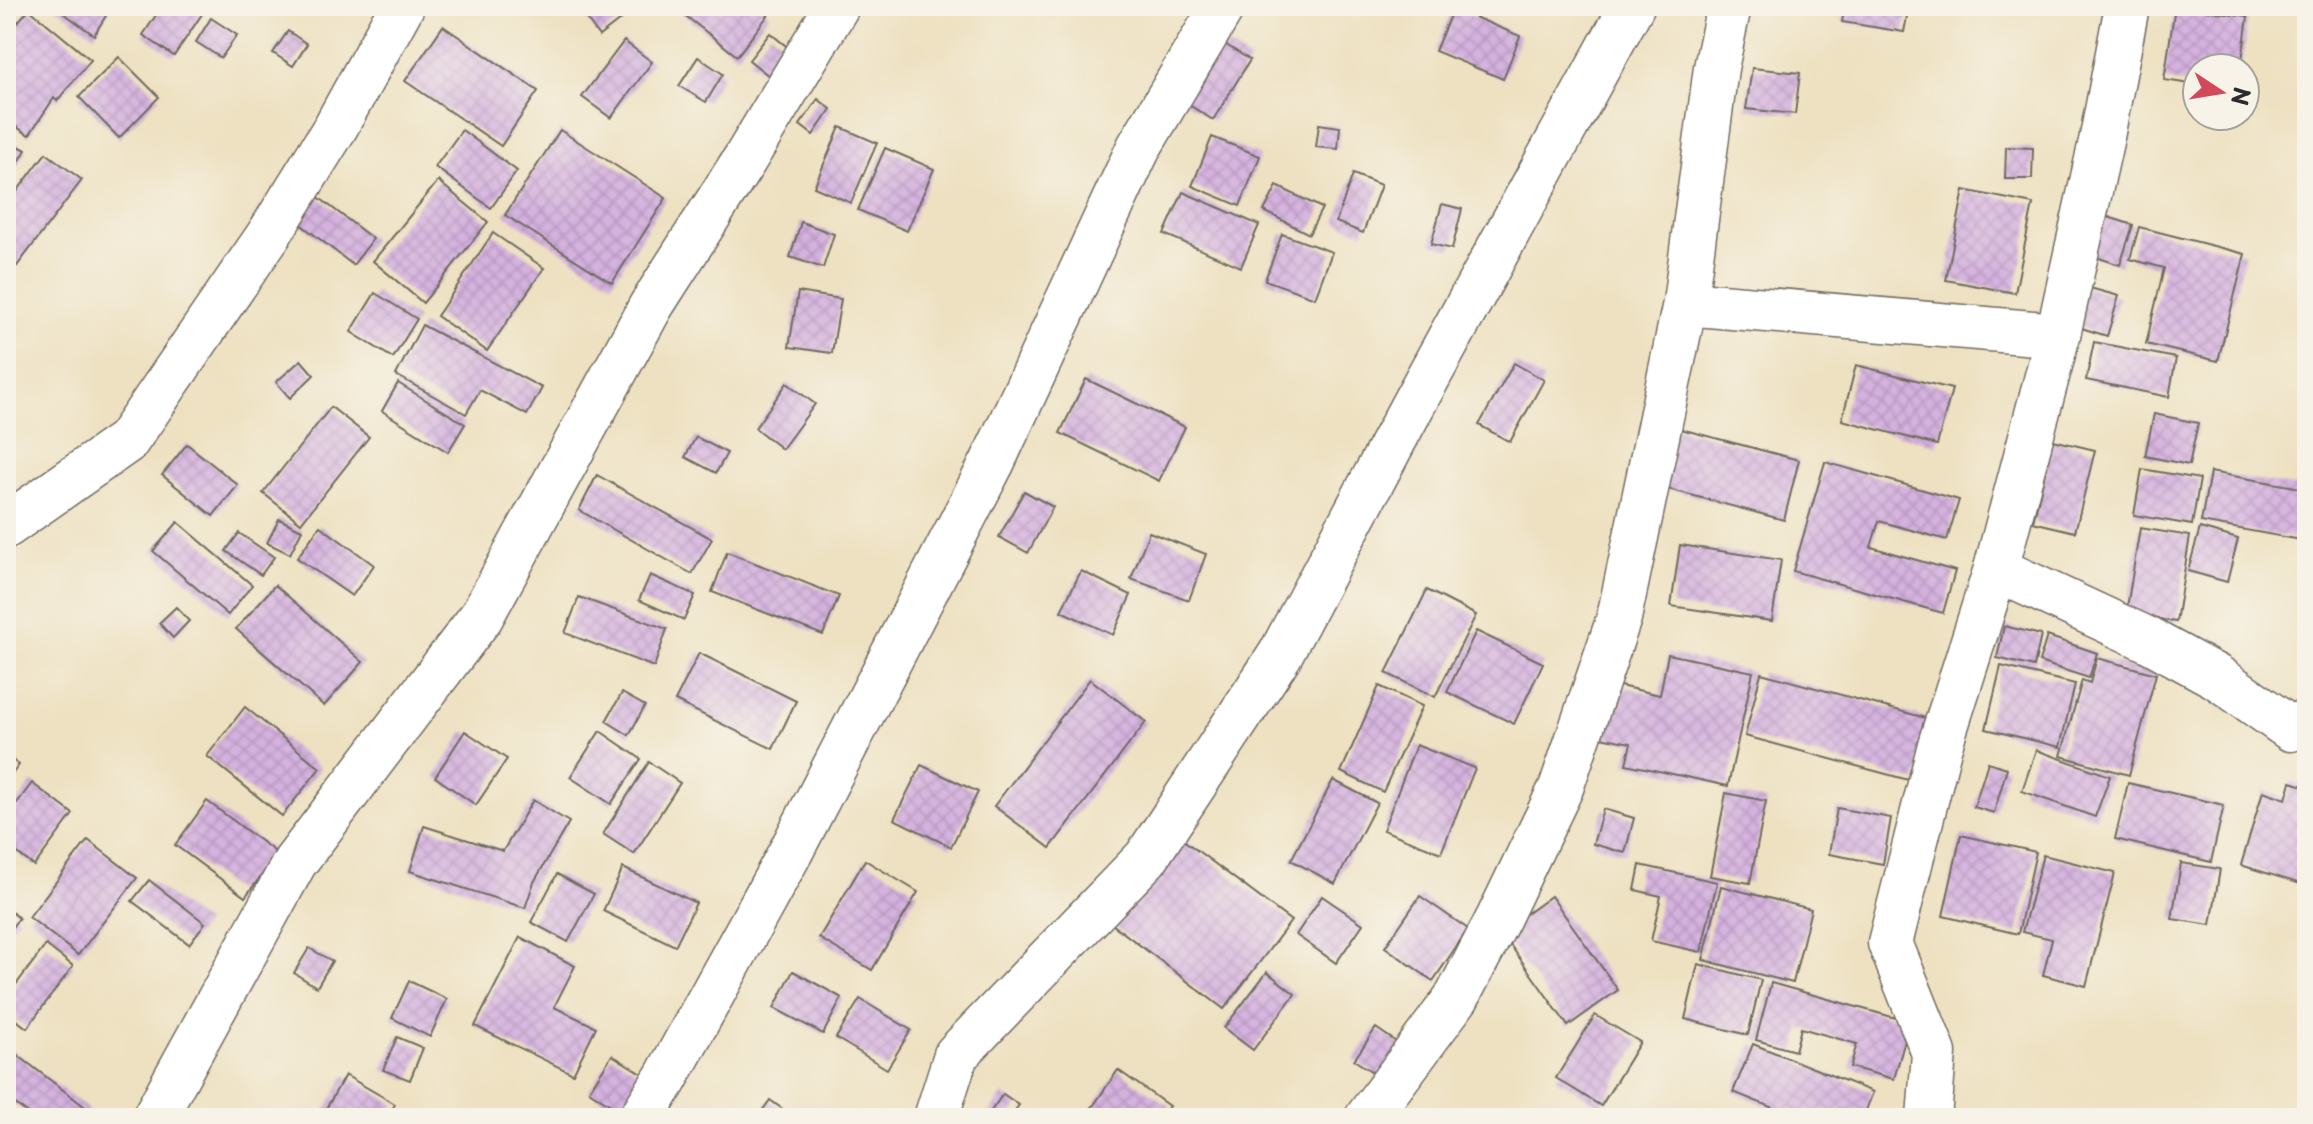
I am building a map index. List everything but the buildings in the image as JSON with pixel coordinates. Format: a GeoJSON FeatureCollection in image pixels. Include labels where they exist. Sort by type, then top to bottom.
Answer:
{"type":"FeatureCollection","features":[{"type":"Feature","properties":{"kind":"street"},"geometry":{"type":"LineString","coordinates":[[6,526],[127,441],[270,233],[335,128],[402,6]]}},
{"type":"Feature","properties":{"kind":"street"},"geometry":{"type":"LineString","coordinates":[[154,1118],[295,862],[481,617],[651,306],[745,159],[837,6]]}},
{"type":"Feature","properties":{"kind":"street"},"geometry":{"type":"LineString","coordinates":[[641,1118],[790,853],[992,463],[1139,147],[1223,6]]}},
{"type":"Feature","properties":{"kind":"street"},"geometry":{"type":"LineString","coordinates":[[936,1118],[956,1055],[1146,858],[1280,655],[1415,401],[1632,6]]}},
{"type":"Feature","properties":{"kind":"street"},"geometry":{"type":"LineString","coordinates":[[1367,1118],[1457,997],[1561,788],[1619,618],[1685,303],[1713,83],[1729,6]]}},
{"type":"Feature","properties":{"kind":"street"},"geometry":{"type":"LineString","coordinates":[[1929,1118],[1934,1053],[1890,943],[1940,745],[1996,569],[2058,335],[2102,137],[2127,6]]}},
{"type":"Feature","properties":{"kind":"street"},"geometry":{"type":"LineString","coordinates":[[1685,303],[2058,335]]}},
{"type":"Feature","properties":{"kind":"street"},"geometry":{"type":"LineString","coordinates":[[1996,569],[2149,640],[2217,677],[2291,729],[2307,721]]}}]}
